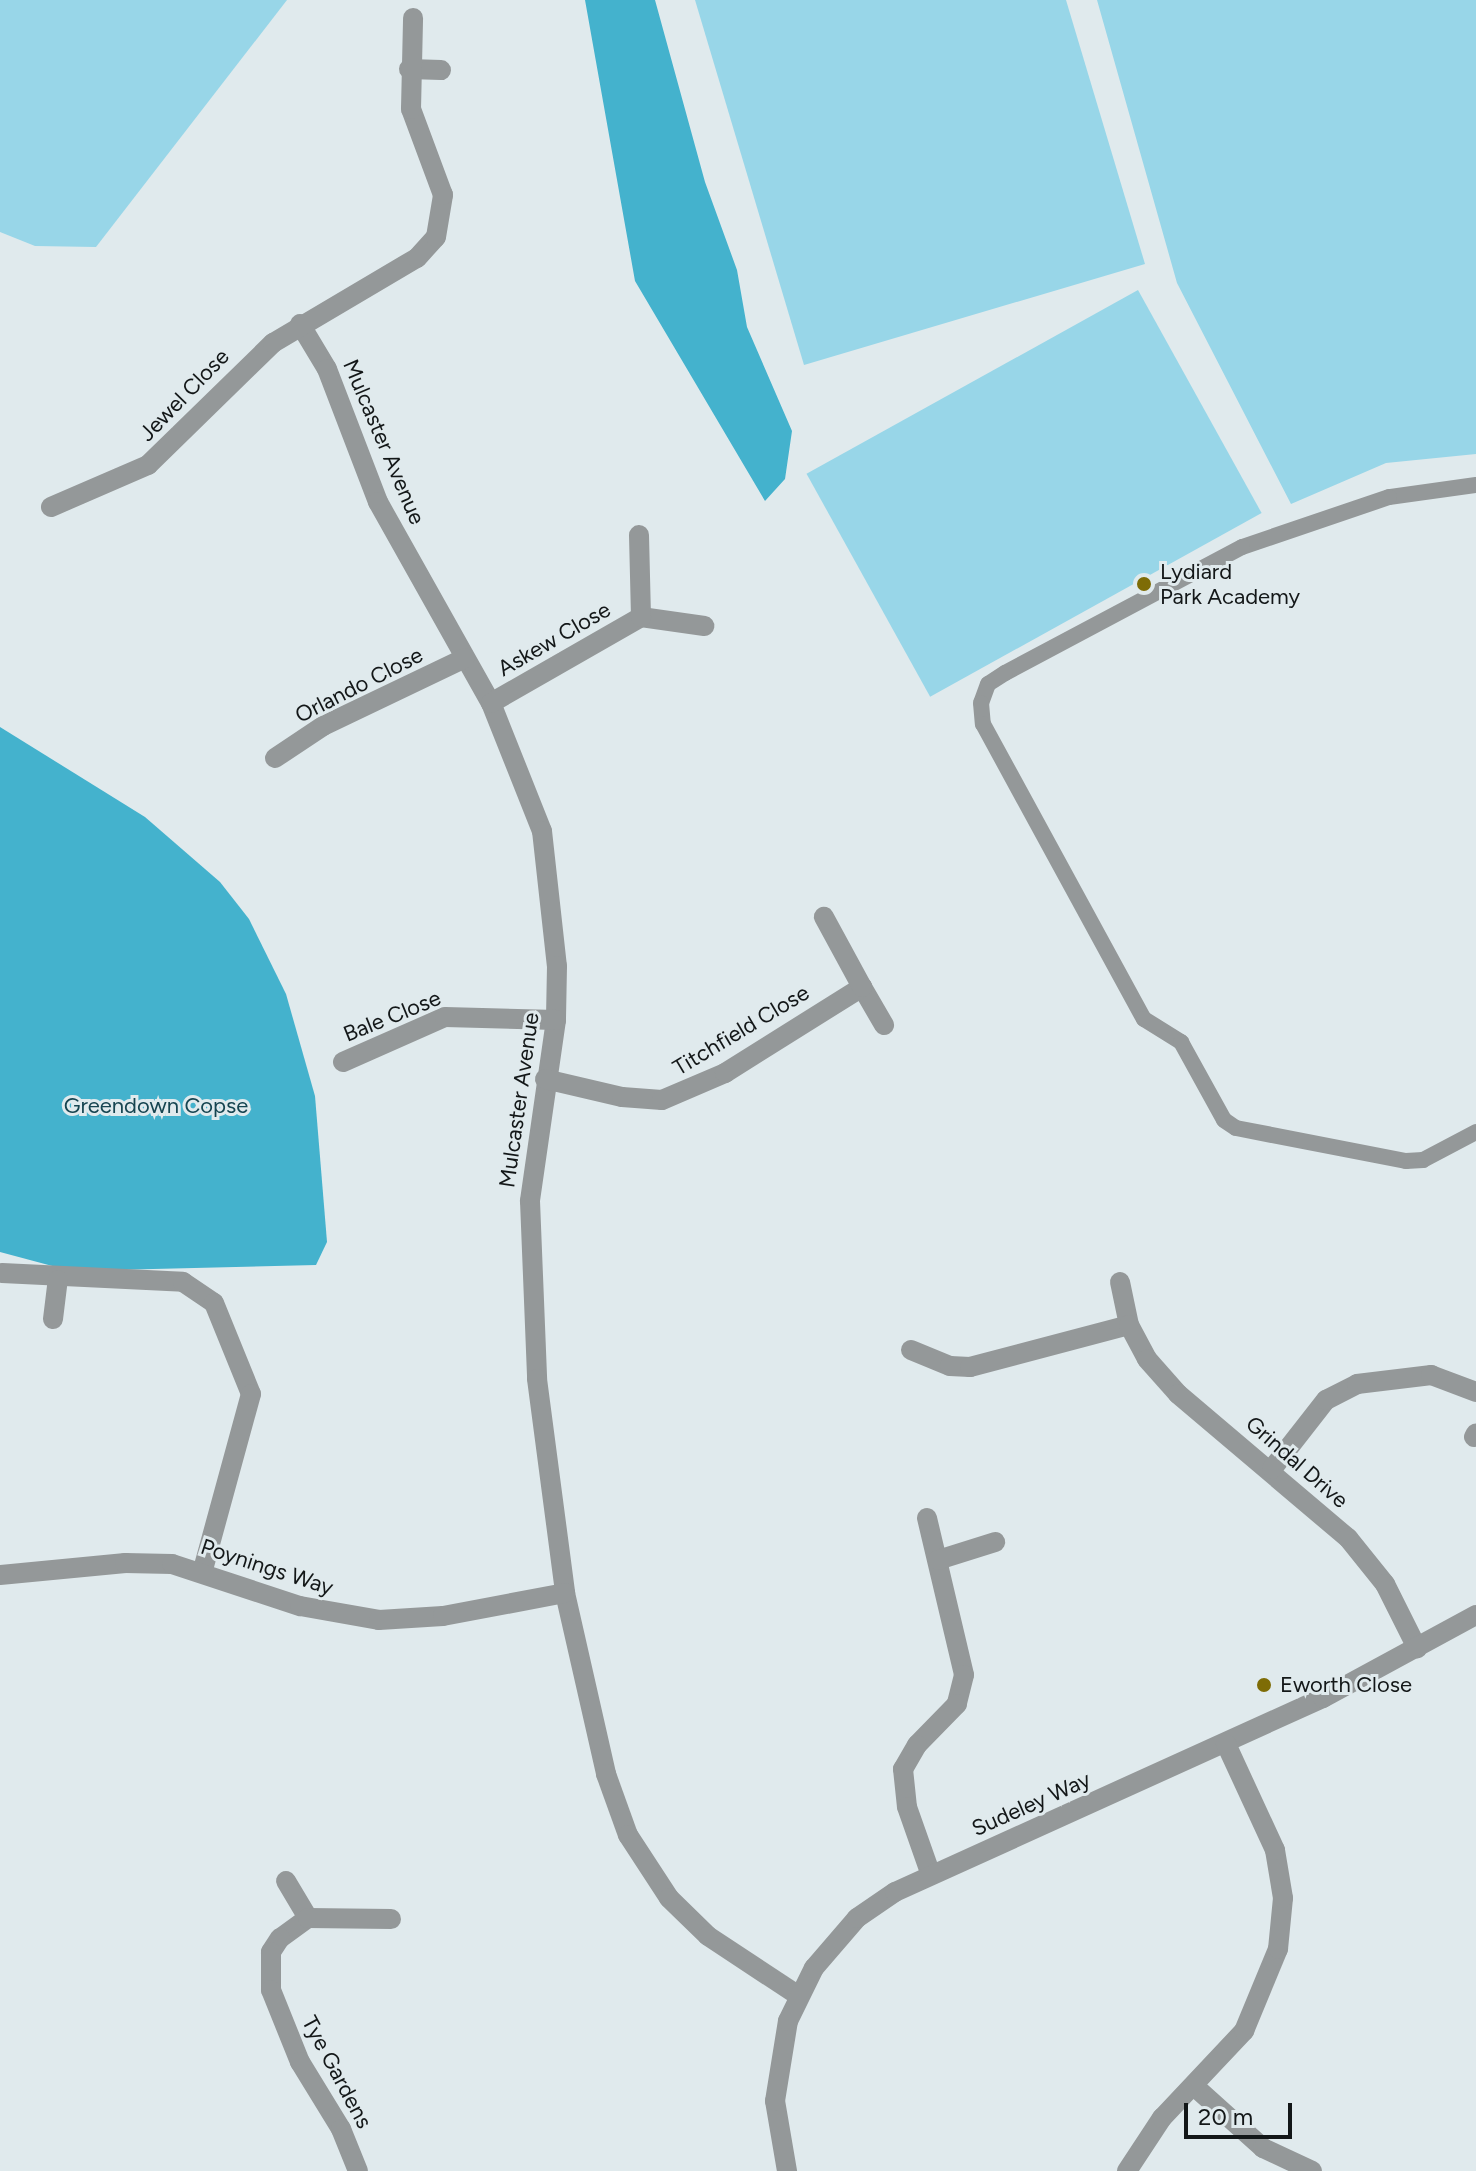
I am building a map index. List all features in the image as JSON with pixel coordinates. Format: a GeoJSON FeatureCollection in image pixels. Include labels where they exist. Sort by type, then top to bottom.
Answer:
{"type":"FeatureCollection","features":[{"type":"Feature","properties":{"kind":"street","name":"Jewel Close"},"geometry":{"type":"LineString","coordinates":[[51,507],[155,460],[239,372],[300,324],[417,258],[436,237],[443,195],[411,109],[409,69],[413,18]]}},
{"type":"Feature","properties":{"kind":"street"},"geometry":{"type":"LineString","coordinates":[[409,69],[441,70]]}},
{"type":"Feature","properties":{"kind":"street","name":"Mulcaster Avenue"},"geometry":{"type":"LineString","coordinates":[[300,324],[327,369],[378,502],[491,703],[521,771],[544,845],[556,932],[556,1020],[545,1079],[529,1250],[543,1437],[565,1593],[606,1774],[642,1860],[669,1898],[708,1936],[799,1996]]}},
{"type":"Feature","properties":{"kind":"street","name":"Askew Close"},"geometry":{"type":"LineString","coordinates":[[639,535],[641,617]]}},
{"type":"Feature","properties":{"kind":"street","name":"Askew Close"},"geometry":{"type":"LineString","coordinates":[[491,703],[641,617],[704,626]]}},
{"type":"Feature","properties":{"kind":"street","name":"Orlando Close"},"geometry":{"type":"LineString","coordinates":[[275,758],[323,726],[465,658]]}},
{"type":"Feature","properties":{"kind":"street"},"geometry":{"type":"LineString","coordinates":[[824,917],[884,1025]]}},
{"type":"Feature","properties":{"kind":"street","name":"Titchfield Close"},"geometry":{"type":"LineString","coordinates":[[545,1079],[622,1097],[675,1097],[725,1073],[862,987]]}},
{"type":"Feature","properties":{"kind":"street","name":"Bale Close"},"geometry":{"type":"LineString","coordinates":[[343,1062],[445,1017],[556,1020]]}},
{"type":"Feature","properties":{"kind":"street"},"geometry":{"type":"LineString","coordinates":[[2,1273],[58,1280],[183,1282],[205,1294],[219,1313],[229,1350],[251,1394],[203,1570]]}},
{"type":"Feature","properties":{"kind":"street"},"geometry":{"type":"LineString","coordinates":[[53,1319],[58,1280]]}},
{"type":"Feature","properties":{"kind":"street","name":"Grindal Drive"},"geometry":{"type":"LineString","coordinates":[[1120,1282],[1129,1325],[1147,1359],[1170,1386],[1272,1469],[1373,1566],[1417,1648]]}},
{"type":"Feature","properties":{"kind":"street"},"geometry":{"type":"LineString","coordinates":[[911,1350],[950,1366],[981,1366],[1129,1325]]}},
{"type":"Feature","properties":{"kind":"street"},"geometry":{"type":"LineString","coordinates":[[1272,1469],[1326,1400],[1357,1384],[1431,1375],[1476,1392]]}},
{"type":"Feature","properties":{"kind":"street"},"geometry":{"type":"LineString","coordinates":[[927,1518],[962,1663],[963,1690],[957,1704],[917,1745],[903,1769],[907,1807],[931,1875]]}},
{"type":"Feature","properties":{"kind":"street"},"geometry":{"type":"LineString","coordinates":[[938,1560],[995,1542]]}},
{"type":"Feature","properties":{"kind":"street","name":"Poynings Way"},"geometry":{"type":"LineString","coordinates":[[0,1575],[125,1563],[203,1570],[300,1606],[379,1620],[443,1616],[565,1593]]}},
{"type":"Feature","properties":{"kind":"street","name":"Sudeley Way"},"geometry":{"type":"LineString","coordinates":[[787,2171],[775,2101],[781,2046],[799,1996],[835,1940],[857,1918],[931,1875],[1226,1744],[1476,1615]]}},
{"type":"Feature","properties":{"kind":"street"},"geometry":{"type":"LineString","coordinates":[[1127,2171],[1162,2118],[1244,2031],[1259,2006],[1278,1949],[1282,1917],[1275,1850],[1226,1744]]}},
{"type":"Feature","properties":{"kind":"street"},"geometry":{"type":"LineString","coordinates":[[286,1881],[308,1918],[391,1919]]}},
{"type":"Feature","properties":{"kind":"street","name":"Tye Gardens"},"geometry":{"type":"LineString","coordinates":[[308,1918],[280,1938],[271,1952],[271,1990],[300,2062],[341,2129],[358,2171]]}},
{"type":"Feature","properties":{"kind":"street"},"geometry":{"type":"LineString","coordinates":[[1194,2086],[1263,2148],[1312,2171]]}},
{"type":"Feature","properties":{"kind":"lane"},"geometry":{"type":"LineString","coordinates":[[1476,485],[1389,497],[1242,547],[1005,673],[988,684],[981,703],[983,724],[1144,1019],[1181,1042],[1224,1120],[1236,1128],[1406,1161],[1423,1160],[1476,1132]]}},
{"type":"Feature","properties":{"kind":"shaded area"},"geometry":{"type":"Polygon","coordinates":[[[0,0],[287,0],[96,247],[35,246],[0,232],[0,0]]]}},
{"type":"Feature","properties":{"kind":"shaded area"},"geometry":{"type":"Polygon","coordinates":[[[695,0],[1066,0],[1145,264],[804,365],[695,0]]]}},
{"type":"Feature","properties":{"kind":"shaded area"},"geometry":{"type":"Polygon","coordinates":[[[1097,0],[1476,0],[1476,454],[1386,463],[1291,504],[1177,283],[1097,0]]]}},
{"type":"Feature","properties":{"kind":"shaded area"},"geometry":{"type":"Polygon","coordinates":[[[1138,290],[1262,513],[930,697],[807,474],[1138,290]]]}},
{"type":"Feature","properties":{"kind":"green space"},"geometry":{"type":"Polygon","coordinates":[[[585,0],[655,0],[705,182],[737,270],[747,327],[792,431],[785,479],[765,501],[635,281],[585,0]]]}},
{"type":"Feature","properties":{"kind":"green space","name":"Greendown Copse"},"geometry":{"type":"Polygon","coordinates":[[[0,727],[145,817],[220,882],[249,919],[286,994],[315,1096],[327,1242],[316,1265],[71,1271],[0,1252],[0,727]]]}},
{"type":"Feature","properties":{"kind":"place","name":"Lydiard Park Academy"},"geometry":{"type":"Point","coordinates":[1144,584]}},
{"type":"Feature","properties":{"kind":"place","name":"Eworth Close"},"geometry":{"type":"Point","coordinates":[1264,1685]}}]}
